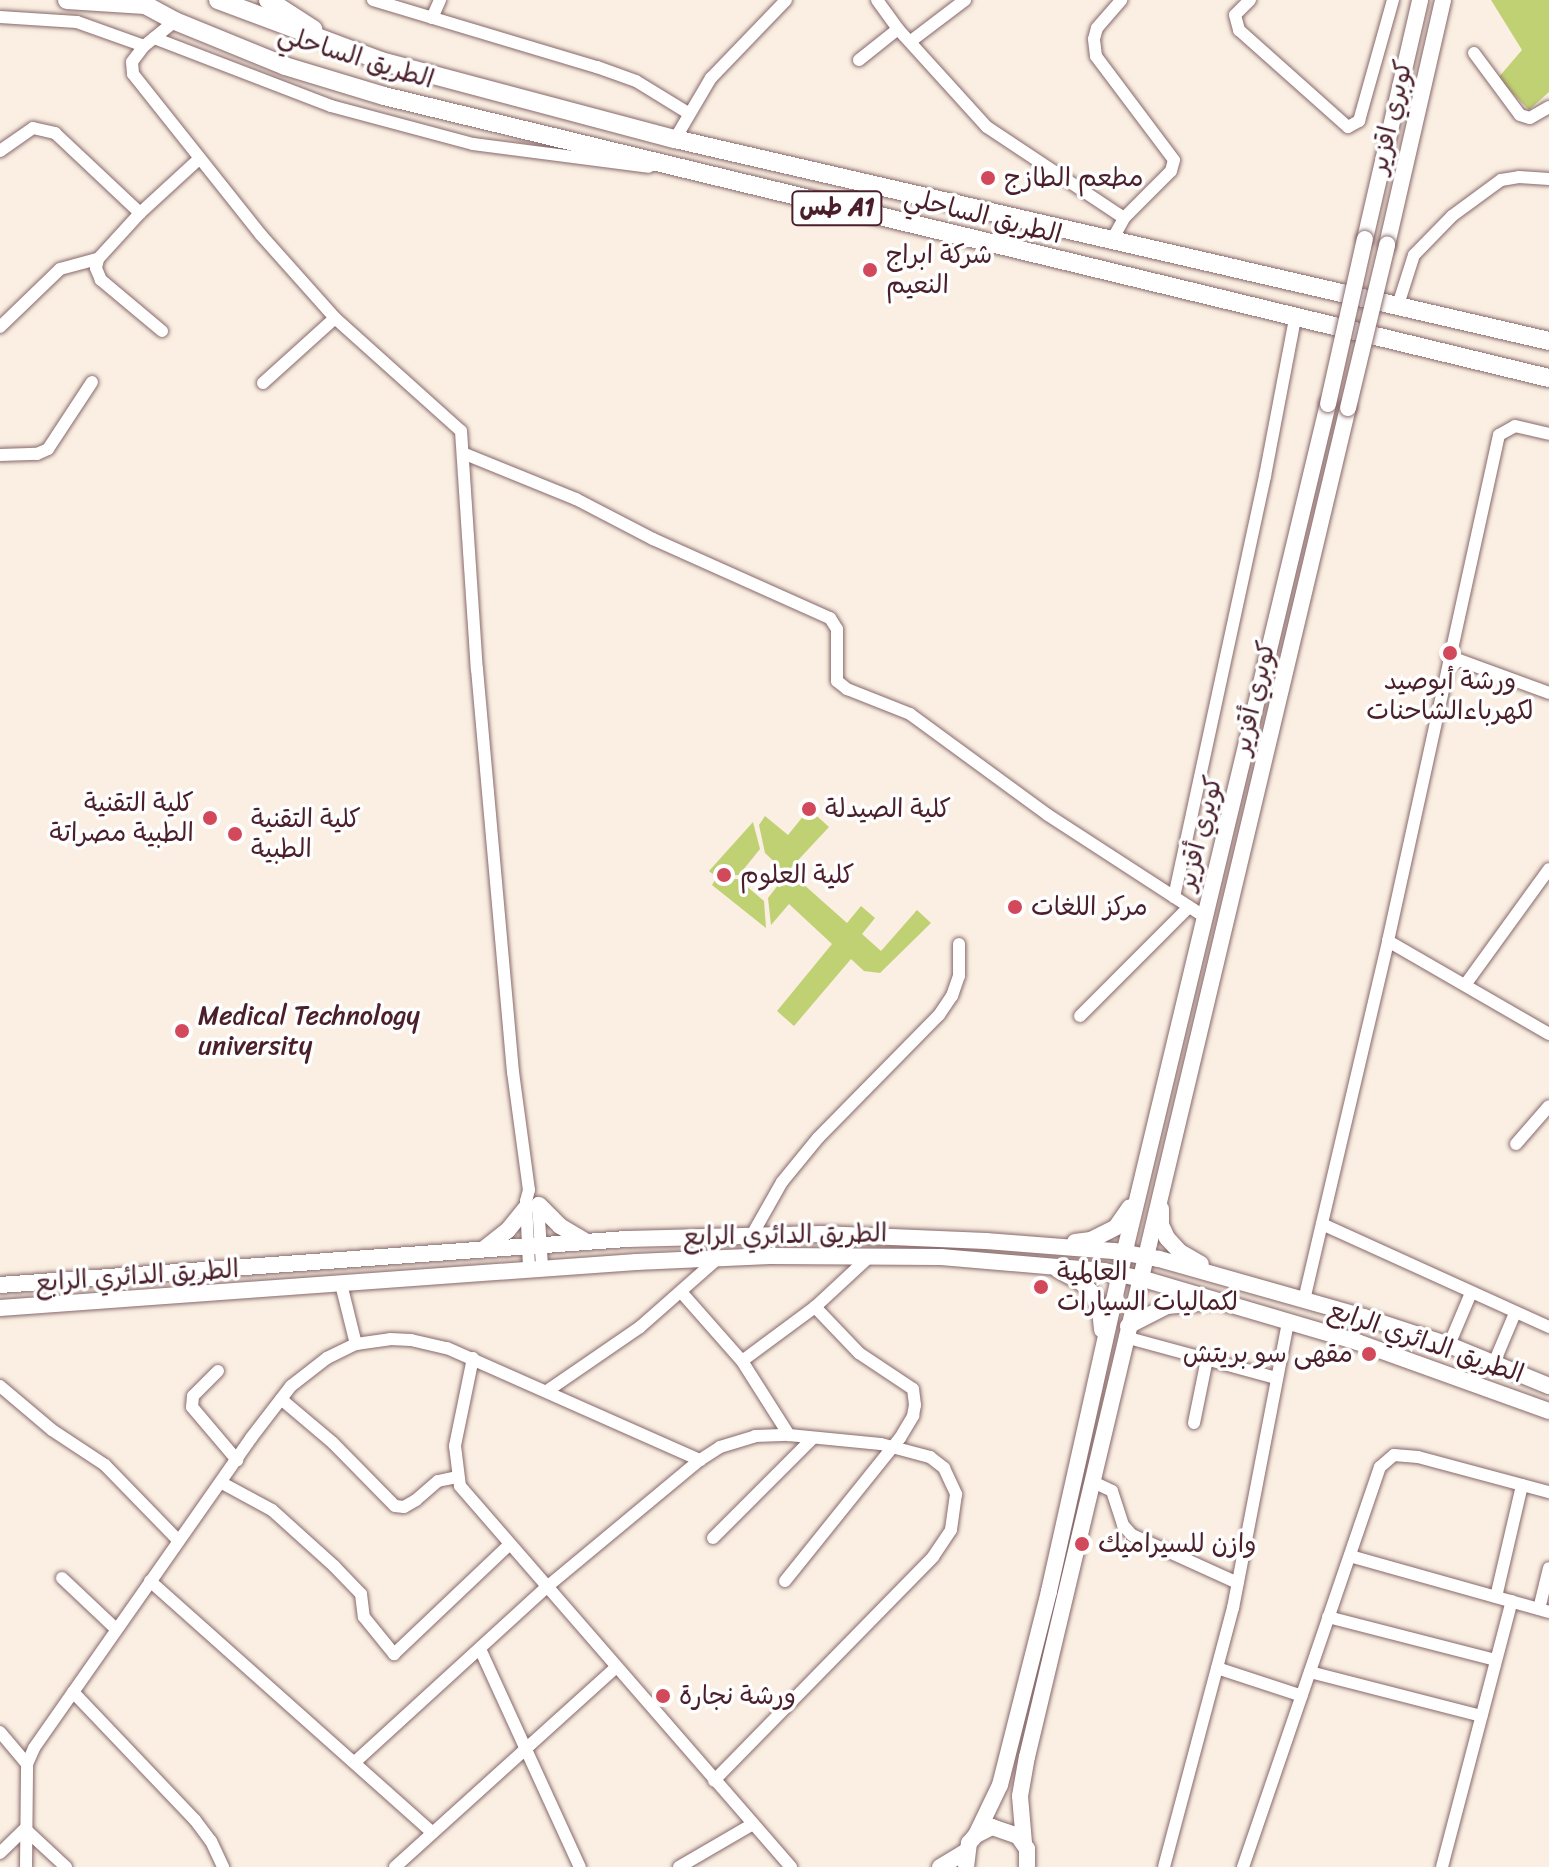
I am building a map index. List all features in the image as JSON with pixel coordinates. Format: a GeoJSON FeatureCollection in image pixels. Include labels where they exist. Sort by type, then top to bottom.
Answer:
{"type":"FeatureCollection","features":[{"type":"Feature","properties":{"kind":"highway"},"geometry":{"type":"LineString","coordinates":[[67,0],[140,2]]}},
{"type":"Feature","properties":{"kind":"highway","name":"الطريق الساحلي"},"geometry":{"type":"LineString","coordinates":[[218,0],[381,61],[675,139],[1549,341]]}},
{"type":"Feature","properties":{"kind":"highway"},"geometry":{"type":"LineString","coordinates":[[268,0],[322,34],[381,61]]}},
{"type":"Feature","properties":{"kind":"highway","name":"الطريق الساحلي"},"geometry":{"type":"LineString","coordinates":[[140,2],[175,21],[285,66],[384,96],[672,164],[810,202],[1549,378]]}},
{"type":"Feature","properties":{"kind":"main road","name":"كويري أقزير"},"geometry":{"type":"LineString","coordinates":[[966,1860],[1000,1785],[1328,404],[1420,0]]}},
{"type":"Feature","properties":{"kind":"main road","name":"كوبري اقزير"},"geometry":{"type":"LineString","coordinates":[[1348,408],[1443,0]]}},
{"type":"Feature","properties":{"kind":"main road","name":"كوبري أقزير"},"geometry":{"type":"LineString","coordinates":[[1028,1858],[1020,1811],[1022,1780],[1348,408]]}},
{"type":"Feature","properties":{"kind":"main road"},"geometry":{"type":"LineString","coordinates":[[1056,1246],[1091,1240],[1116,1227],[1125,1218],[1142,1180]]}},
{"type":"Feature","properties":{"kind":"main road"},"geometry":{"type":"LineString","coordinates":[[1163,1184],[1161,1225],[1167,1238],[1180,1252],[1227,1278]]}},
{"type":"Feature","properties":{"kind":"main road"},"geometry":{"type":"LineString","coordinates":[[482,1250],[532,1207],[585,1241]]}},
{"type":"Feature","properties":{"kind":"main road","name":"الطريق الدائري الرابع"},"geometry":{"type":"LineString","coordinates":[[0,1285],[585,1241],[821,1234],[1056,1246],[1124,1253],[1227,1278],[1449,1345],[1549,1386]]}},
{"type":"Feature","properties":{"kind":"main road","name":"الطريق الدائري الرابع"},"geometry":{"type":"LineString","coordinates":[[0,1308],[536,1268],[770,1256],[941,1257],[1037,1264],[1140,1278],[1385,1351],[1549,1411]]}},
{"type":"Feature","properties":{"kind":"main road"},"geometry":{"type":"LineString","coordinates":[[1037,1264],[1081,1282],[1098,1301],[1103,1358]]}},
{"type":"Feature","properties":{"kind":"main road"},"geometry":{"type":"LineString","coordinates":[[1127,1331],[1167,1306],[1198,1302],[1232,1303]]}},
{"type":"Feature","properties":{"kind":"main road"},"geometry":{"type":"LineString","coordinates":[[976,1835],[1002,1827],[1028,1858]]}},
{"type":"Feature","properties":{"kind":"main road"},"geometry":{"type":"LineString","coordinates":[[940,1867],[966,1860]]}},
{"type":"Feature","properties":{"kind":"street"},"geometry":{"type":"LineString","coordinates":[[373,0],[636,81],[688,113]]}},
{"type":"Feature","properties":{"kind":"street"},"geometry":{"type":"LineString","coordinates":[[432,18],[440,0]]}},
{"type":"Feature","properties":{"kind":"street"},"geometry":{"type":"LineString","coordinates":[[675,139],[711,78],[786,0]]}},
{"type":"Feature","properties":{"kind":"street"},"geometry":{"type":"LineString","coordinates":[[877,0],[898,29],[987,127],[1124,218]]}},
{"type":"Feature","properties":{"kind":"street"},"geometry":{"type":"LineString","coordinates":[[911,41],[965,0]]}},
{"type":"Feature","properties":{"kind":"street"},"geometry":{"type":"LineString","coordinates":[[1112,240],[1124,218],[1171,171],[1174,160],[1096,56],[1094,39],[1097,28],[1121,0]]}},
{"type":"Feature","properties":{"kind":"street"},"geometry":{"type":"LineString","coordinates":[[1250,0],[1235,15],[1239,30],[1348,127],[1359,121],[1393,0]]}},
{"type":"Feature","properties":{"kind":"street"},"geometry":{"type":"LineString","coordinates":[[0,17],[77,22],[149,42],[331,106],[473,144],[560,153],[629,165],[672,164]]}},
{"type":"Feature","properties":{"kind":"street"},"geometry":{"type":"LineString","coordinates":[[175,21],[149,42],[132,62],[133,74],[199,159],[335,318],[444,412],[461,431],[465,454],[477,669],[513,1072],[532,1207],[536,1268]]}},
{"type":"Feature","properties":{"kind":"street"},"geometry":{"type":"LineString","coordinates":[[859,60],[898,29]]}},
{"type":"Feature","properties":{"kind":"street"},"geometry":{"type":"LineString","coordinates":[[1474,53],[1520,115],[1530,118],[1549,107]]}},
{"type":"Feature","properties":{"kind":"street"},"geometry":{"type":"LineString","coordinates":[[0,151],[33,128],[55,133],[140,213]]}},
{"type":"Feature","properties":{"kind":"street"},"geometry":{"type":"LineString","coordinates":[[162,331],[101,280],[96,268],[98,259],[140,213],[199,159]]}},
{"type":"Feature","properties":{"kind":"street"},"geometry":{"type":"LineString","coordinates":[[1398,305],[1414,255],[1452,216],[1501,180],[1519,177],[1549,179]]}},
{"type":"Feature","properties":{"kind":"street"},"geometry":{"type":"LineString","coordinates":[[0,327],[60,269],[98,259]]}},
{"type":"Feature","properties":{"kind":"street"},"geometry":{"type":"LineString","coordinates":[[263,383],[335,318]]}},
{"type":"Feature","properties":{"kind":"street"},"geometry":{"type":"LineString","coordinates":[[1174,897],[1265,476],[1295,318]]}},
{"type":"Feature","properties":{"kind":"street"},"geometry":{"type":"LineString","coordinates":[[0,455],[37,454],[48,449],[92,382]]}},
{"type":"Feature","properties":{"kind":"street"},"geometry":{"type":"LineString","coordinates":[[1304,1300],[1388,941],[1448,656],[1499,435],[1515,426],[1549,434]]}},
{"type":"Feature","properties":{"kind":"street"},"geometry":{"type":"LineString","coordinates":[[465,454],[576,499],[653,539],[830,618],[837,629],[834,671],[837,681],[847,689],[910,714],[1048,815],[1205,917]]}},
{"type":"Feature","properties":{"kind":"street"},"geometry":{"type":"LineString","coordinates":[[1448,656],[1549,693]]}},
{"type":"Feature","properties":{"kind":"street"},"geometry":{"type":"LineString","coordinates":[[1465,985],[1549,869]]}},
{"type":"Feature","properties":{"kind":"street"},"geometry":{"type":"LineString","coordinates":[[1080,1016],[1189,907]]}},
{"type":"Feature","properties":{"kind":"street"},"geometry":{"type":"LineString","coordinates":[[1388,941],[1549,1034]]}},
{"type":"Feature","properties":{"kind":"street"},"geometry":{"type":"LineString","coordinates":[[752,1235],[782,1182],[818,1138],[946,1006],[957,987],[959,944]]}},
{"type":"Feature","properties":{"kind":"street"},"geometry":{"type":"LineString","coordinates":[[1516,1144],[1549,1106]]}},
{"type":"Feature","properties":{"kind":"street"},"geometry":{"type":"LineString","coordinates":[[1322,1224],[1549,1327]]}},
{"type":"Feature","properties":{"kind":"street"},"geometry":{"type":"LineString","coordinates":[[742,1361],[815,1307],[868,1258]]}},
{"type":"Feature","properties":{"kind":"street"},"geometry":{"type":"LineString","coordinates":[[547,1391],[599,1358],[682,1293],[716,1260]]}},
{"type":"Feature","properties":{"kind":"street"},"geometry":{"type":"LineString","coordinates":[[341,1284],[356,1344]]}},
{"type":"Feature","properties":{"kind":"street"},"geometry":{"type":"LineString","coordinates":[[682,1293],[742,1361],[789,1435]]}},
{"type":"Feature","properties":{"kind":"street"},"geometry":{"type":"LineString","coordinates":[[1449,1345],[1471,1293]]}},
{"type":"Feature","properties":{"kind":"street"},"geometry":{"type":"LineString","coordinates":[[785,1581],[893,1447],[913,1416],[913,1389],[859,1353],[815,1307]]}},
{"type":"Feature","properties":{"kind":"street"},"geometry":{"type":"LineString","coordinates":[[1494,1363],[1515,1313]]}},
{"type":"Feature","properties":{"kind":"street"},"geometry":{"type":"LineString","coordinates":[[1164,1867],[1238,1583],[1288,1322]]}},
{"type":"Feature","properties":{"kind":"street"},"geometry":{"type":"LineString","coordinates":[[1127,1331],[1207,1359],[1276,1378]]}},
{"type":"Feature","properties":{"kind":"street"},"geometry":{"type":"LineString","coordinates":[[26,1867],[27,1764],[55,1714],[281,1399],[310,1369],[356,1344],[411,1340],[473,1358],[700,1460]]}},
{"type":"Feature","properties":{"kind":"street"},"geometry":{"type":"LineString","coordinates":[[473,1358],[455,1446],[460,1486],[791,1867]]}},
{"type":"Feature","properties":{"kind":"street"},"geometry":{"type":"LineString","coordinates":[[1194,1423],[1207,1359]]}},
{"type":"Feature","properties":{"kind":"street"},"geometry":{"type":"LineString","coordinates":[[218,1371],[193,1396],[192,1407],[237,1460]]}},
{"type":"Feature","properties":{"kind":"street"},"geometry":{"type":"LineString","coordinates":[[0,1386],[52,1430],[105,1465],[178,1540]]}},
{"type":"Feature","properties":{"kind":"street"},"geometry":{"type":"LineString","coordinates":[[281,1399],[343,1453],[395,1506],[404,1507],[438,1481],[457,1477]]}},
{"type":"Feature","properties":{"kind":"street"},"geometry":{"type":"LineString","coordinates":[[355,1762],[548,1586],[700,1460],[741,1439],[789,1435],[893,1447],[930,1457],[944,1468],[956,1494],[951,1530],[914,1579],[714,1781]]}},
{"type":"Feature","properties":{"kind":"street"},"geometry":{"type":"LineString","coordinates":[[713,1538],[813,1438]]}},
{"type":"Feature","properties":{"kind":"street"},"geometry":{"type":"LineString","coordinates":[[1243,1867],[1380,1467],[1394,1455],[1418,1457],[1549,1492]]}},
{"type":"Feature","properties":{"kind":"street"},"geometry":{"type":"LineString","coordinates":[[1093,1482],[1112,1491],[1123,1525],[1132,1535],[1238,1583]]}},
{"type":"Feature","properties":{"kind":"street"},"geometry":{"type":"LineString","coordinates":[[222,1483],[272,1510],[334,1566],[361,1594],[364,1617],[394,1654],[509,1545]]}},
{"type":"Feature","properties":{"kind":"street"},"geometry":{"type":"LineString","coordinates":[[1496,1597],[1522,1485]]}},
{"type":"Feature","properties":{"kind":"street"},"geometry":{"type":"LineString","coordinates":[[1350,1556],[1544,1610],[1549,1568]]}},
{"type":"Feature","properties":{"kind":"street"},"geometry":{"type":"LineString","coordinates":[[62,1578],[116,1629]]}},
{"type":"Feature","properties":{"kind":"street"},"geometry":{"type":"LineString","coordinates":[[150,1581],[432,1832]]}},
{"type":"Feature","properties":{"kind":"street"},"geometry":{"type":"LineString","coordinates":[[1442,1867],[1512,1601]]}},
{"type":"Feature","properties":{"kind":"street"},"geometry":{"type":"LineString","coordinates":[[1328,1617],[1496,1660]]}},
{"type":"Feature","properties":{"kind":"street"},"geometry":{"type":"LineString","coordinates":[[480,1649],[524,1751],[580,1867]]}},
{"type":"Feature","properties":{"kind":"street"},"geometry":{"type":"LineString","coordinates":[[395,1867],[615,1668]]}},
{"type":"Feature","properties":{"kind":"street"},"geometry":{"type":"LineString","coordinates":[[1217,1668],[1302,1696]]}},
{"type":"Feature","properties":{"kind":"street"},"geometry":{"type":"LineString","coordinates":[[1310,1672],[1481,1716]]}},
{"type":"Feature","properties":{"kind":"street"},"geometry":{"type":"LineString","coordinates":[[73,1692],[195,1820],[211,1841],[223,1867]]}},
{"type":"Feature","properties":{"kind":"street"},"geometry":{"type":"LineString","coordinates":[[0,1732],[27,1764]]}},
{"type":"Feature","properties":{"kind":"street"},"geometry":{"type":"LineString","coordinates":[[679,1867],[753,1824]]}},
{"type":"Feature","properties":{"kind":"street"},"geometry":{"type":"LineString","coordinates":[[0,1853],[25,1829]]}},
{"type":"Feature","properties":{"kind":"street"},"geometry":{"type":"LineString","coordinates":[[25,1829],[66,1867]]}},
{"type":"Feature","properties":{"kind":"green space"},"geometry":{"type":"Polygon","coordinates":[[[1491,0],[1549,0],[1549,92],[1529,110],[1498,78],[1522,50],[1491,0]]]}},
{"type":"Feature","properties":{"kind":"green space"},"geometry":{"type":"Polygon","coordinates":[[[809,809],[829,827],[786,873],[765,853],[759,825],[765,816],[788,835],[809,809]]]}},
{"type":"Feature","properties":{"kind":"green space"},"geometry":{"type":"Polygon","coordinates":[[[753,822],[760,849],[739,875],[715,876],[709,871],[753,822]]]}},
{"type":"Feature","properties":{"kind":"green space"},"geometry":{"type":"Polygon","coordinates":[[[786,875],[793,875],[847,923],[861,906],[875,918],[862,934],[881,951],[917,910],[931,923],[880,973],[864,971],[851,959],[794,1026],[777,1011],[832,944],[789,904],[771,925],[768,898],[786,875]]]}},
{"type":"Feature","properties":{"kind":"green space"},"geometry":{"type":"Polygon","coordinates":[[[738,879],[764,901],[766,928],[712,885],[715,880],[738,879]]]}},
{"type":"Feature","properties":{"kind":"place","name":"مطعم الطازج"},"geometry":{"type":"Point","coordinates":[988,178]}},
{"type":"Feature","properties":{"kind":"place","name":"شركة ابراج النعيم"},"geometry":{"type":"Point","coordinates":[870,270]}},
{"type":"Feature","properties":{"kind":"place","name":"ورشة أبوصيد لكهرباءالشاحنات"},"geometry":{"type":"Point","coordinates":[1450,653]}},
{"type":"Feature","properties":{"kind":"place","name":"كلية الصيدلة"},"geometry":{"type":"Point","coordinates":[809,809]}},
{"type":"Feature","properties":{"kind":"place","name":"كلية التقنية الطبية مصراتة"},"geometry":{"type":"Point","coordinates":[210,818]}},
{"type":"Feature","properties":{"kind":"place","name":"كلية التقنية الطبية"},"geometry":{"type":"Point","coordinates":[235,834]}},
{"type":"Feature","properties":{"kind":"place","name":"كلية العلوم"},"geometry":{"type":"Point","coordinates":[724,875]}},
{"type":"Feature","properties":{"kind":"place","name":"مركز اللغات"},"geometry":{"type":"Point","coordinates":[1015,907]}},
{"type":"Feature","properties":{"kind":"place","name":"Medical Technology university"},"geometry":{"type":"Point","coordinates":[182,1031]}},
{"type":"Feature","properties":{"kind":"place","name":"العالمية لكماليات السيارات"},"geometry":{"type":"Point","coordinates":[1041,1287]}},
{"type":"Feature","properties":{"kind":"place","name":"مقهى سو بريتش"},"geometry":{"type":"Point","coordinates":[1369,1354]}},
{"type":"Feature","properties":{"kind":"place","name":"وازن للسيراميك"},"geometry":{"type":"Point","coordinates":[1082,1544]}},
{"type":"Feature","properties":{"kind":"place","name":"ورشة نجارة"},"geometry":{"type":"Point","coordinates":[663,1696]}}]}
